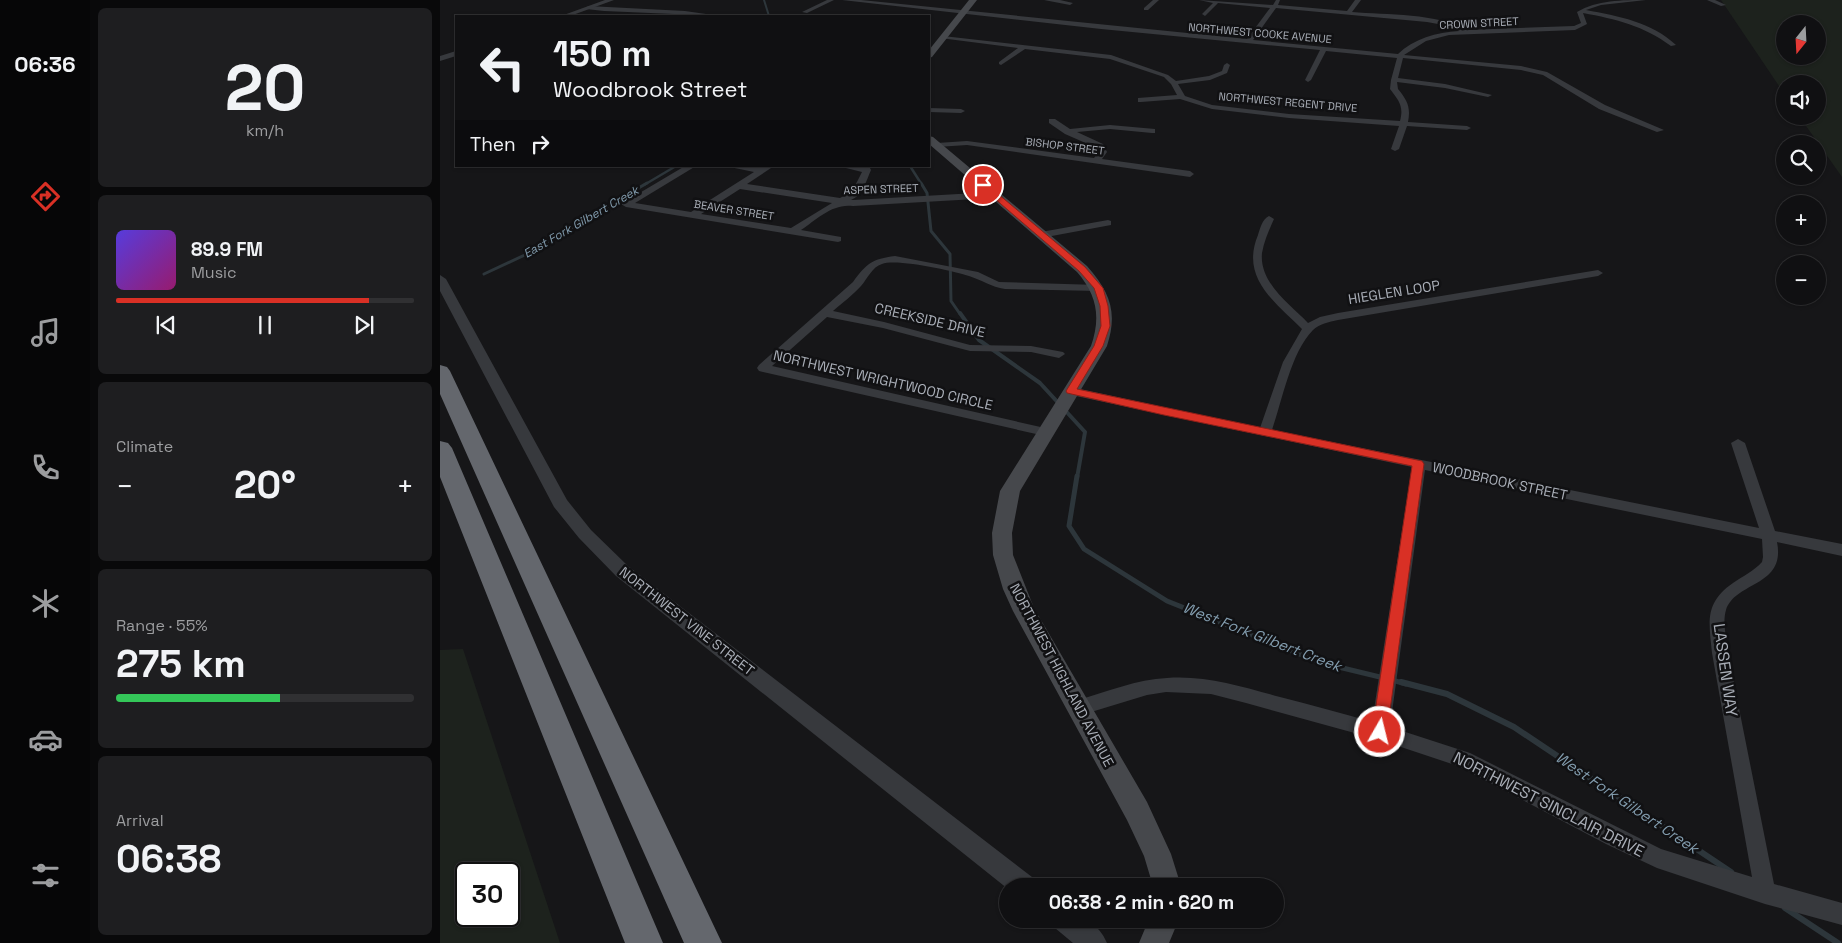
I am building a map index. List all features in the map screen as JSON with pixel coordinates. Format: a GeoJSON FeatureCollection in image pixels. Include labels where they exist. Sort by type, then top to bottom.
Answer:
{"type":"FeatureCollection","features":[{"type":"Feature","properties":{"kind":"highway"},"geometry":{"type":"LineString","coordinates":[[440,371],[703,943]]}},
{"type":"Feature","properties":{"kind":"highway"},"geometry":{"type":"LineString","coordinates":[[440,448],[644,943]]}},
{"type":"Feature","properties":{"kind":"main road"},"geometry":{"type":"LineString","coordinates":[[930,54],[973,0]]}},
{"type":"Feature","properties":{"kind":"main road","name":"NORTHWEST HIGHLAND AVENUE"},"geometry":{"type":"LineString","coordinates":[[933,142],[1082,269],[1098,288],[1104,306],[1106,326],[1098,346],[1010,491],[1002,533],[1004,555],[1014,590],[1137,811],[1157,854],[1164,878]]}},
{"type":"Feature","properties":{"kind":"main road"},"geometry":{"type":"LineString","coordinates":[[1154,943],[1160,928]]}},
{"type":"Feature","properties":{"kind":"street"},"geometry":{"type":"LineString","coordinates":[[567,15],[611,0]]}},
{"type":"Feature","properties":{"kind":"street"},"geometry":{"type":"LineString","coordinates":[[805,12],[831,0]]}},
{"type":"Feature","properties":{"kind":"street","name":"NORTHWEST COOKE AVENUE"},"geometry":{"type":"LineString","coordinates":[[845,0],[1521,68],[1538,71],[1550,76],[1602,107],[1660,130]]}},
{"type":"Feature","properties":{"kind":"street"},"geometry":{"type":"LineString","coordinates":[[1047,0],[1070,3]]}},
{"type":"Feature","properties":{"kind":"street"},"geometry":{"type":"LineString","coordinates":[[1146,9],[1156,0]]}},
{"type":"Feature","properties":{"kind":"street"},"geometry":{"type":"LineString","coordinates":[[1202,0],[1435,21],[1451,25],[1466,32]]}},
{"type":"Feature","properties":{"kind":"street"},"geometry":{"type":"LineString","coordinates":[[1248,42],[1279,0]]}},
{"type":"Feature","properties":{"kind":"street"},"geometry":{"type":"LineString","coordinates":[[1349,12],[1353,4],[1358,0]]}},
{"type":"Feature","properties":{"kind":"street"},"geometry":{"type":"LineString","coordinates":[[1580,11],[1600,3],[1643,0]]}},
{"type":"Feature","properties":{"kind":"street"},"geometry":{"type":"LineString","coordinates":[[1710,0],[1723,4]]}},
{"type":"Feature","properties":{"kind":"street"},"geometry":{"type":"LineString","coordinates":[[1205,14],[1217,1]]}},
{"type":"Feature","properties":{"kind":"street"},"geometry":{"type":"LineString","coordinates":[[588,8],[617,11],[664,10],[708,15]]}},
{"type":"Feature","properties":{"kind":"street"},"geometry":{"type":"LineString","coordinates":[[1580,11],[1622,19],[1646,27],[1673,45]]}},
{"type":"Feature","properties":{"kind":"street","name":"CROWN STREET"},"geometry":{"type":"LineString","coordinates":[[1400,56],[1431,36],[1466,32],[1570,29],[1584,24],[1580,11]]}},
{"type":"Feature","properties":{"kind":"street"},"geometry":{"type":"LineString","coordinates":[[943,38],[1100,54],[1123,60],[1166,76],[1174,83],[1182,97],[1141,100]]}},
{"type":"Feature","properties":{"kind":"street"},"geometry":{"type":"LineString","coordinates":[[1002,63],[1024,46]]}},
{"type":"Feature","properties":{"kind":"street"},"geometry":{"type":"LineString","coordinates":[[1308,80],[1324,49]]}},
{"type":"Feature","properties":{"kind":"street"},"geometry":{"type":"LineString","coordinates":[[440,59],[455,53]]}},
{"type":"Feature","properties":{"kind":"street"},"geometry":{"type":"LineString","coordinates":[[1086,63],[1100,54]]}},
{"type":"Feature","properties":{"kind":"street"},"geometry":{"type":"LineString","coordinates":[[1395,149],[1403,124],[1406,106],[1394,89],[1394,80],[1400,56]]}},
{"type":"Feature","properties":{"kind":"street"},"geometry":{"type":"LineString","coordinates":[[1174,83],[1215,77],[1225,72],[1227,65]]}},
{"type":"Feature","properties":{"kind":"street"},"geometry":{"type":"LineString","coordinates":[[1394,80],[1445,86],[1488,95]]}},
{"type":"Feature","properties":{"kind":"street","name":"NORTHWEST REGENT DRIVE"},"geometry":{"type":"LineString","coordinates":[[1182,97],[1193,103],[1228,110],[1467,128]]}},
{"type":"Feature","properties":{"kind":"street"},"geometry":{"type":"LineString","coordinates":[[930,110],[961,111]]}},
{"type":"Feature","properties":{"kind":"street"},"geometry":{"type":"LineString","coordinates":[[1052,121],[1068,132],[1100,146],[1103,152],[1096,161]]}},
{"type":"Feature","properties":{"kind":"street"},"geometry":{"type":"LineString","coordinates":[[1068,132],[1087,127],[1104,126],[1152,132]]}},
{"type":"Feature","properties":{"kind":"street","name":"BISHOP STREET"},"geometry":{"type":"LineString","coordinates":[[933,142],[967,143],[1190,174]]}},
{"type":"Feature","properties":{"kind":"street","name":"BEAVER STREET"},"geometry":{"type":"LineString","coordinates":[[690,167],[626,204],[838,239]]}},
{"type":"Feature","properties":{"kind":"street"},"geometry":{"type":"LineString","coordinates":[[741,167],[766,169]]}},
{"type":"Feature","properties":{"kind":"street"},"geometry":{"type":"LineString","coordinates":[[792,231],[825,209],[855,194],[867,170],[848,167]]}},
{"type":"Feature","properties":{"kind":"street"},"geometry":{"type":"LineString","coordinates":[[692,215],[766,169]]}},
{"type":"Feature","properties":{"kind":"street","name":"ASPEN STREET"},"geometry":{"type":"LineString","coordinates":[[739,186],[841,202],[994,195]]}},
{"type":"Feature","properties":{"kind":"street"},"geometry":{"type":"LineString","coordinates":[[1265,433],[1292,355],[1308,329],[1268,288],[1258,269],[1258,247],[1269,219]]}},
{"type":"Feature","properties":{"kind":"street"},"geometry":{"type":"LineString","coordinates":[[1041,235],[1108,223]]}},
{"type":"Feature","properties":{"kind":"street","name":"NORTHWEST WRIGHTWOOD CIRCLE"},"geometry":{"type":"LineString","coordinates":[[1045,432],[764,368],[857,284],[873,265],[887,259],[964,271],[997,285],[1098,288]]}},
{"type":"Feature","properties":{"kind":"street","name":"HIEGLEN LOOP"},"geometry":{"type":"LineString","coordinates":[[1308,329],[1322,321],[1342,316],[1598,273]]}},
{"type":"Feature","properties":{"kind":"street","name":"NORTHWEST VINE STREET"},"geometry":{"type":"LineString","coordinates":[[440,280],[560,503],[585,534],[622,571],[1013,878]]}},
{"type":"Feature","properties":{"kind":"street","name":"CREEKSIDE DRIVE"},"geometry":{"type":"LineString","coordinates":[[824,313],[884,325],[970,348],[1031,349],[1059,354]]}},
{"type":"Feature","properties":{"kind":"street","name":"WOODBROOK STREET"},"geometry":{"type":"LineString","coordinates":[[1071,391],[1265,433],[1842,550]]}},
{"type":"Feature","properties":{"kind":"street","name":"LASSEN WAY"},"geometry":{"type":"LineString","coordinates":[[1738,443],[1768,536],[1771,558],[1769,566],[1733,591],[1724,600],[1718,611],[1718,628],[1720,653],[1765,893]]}},
{"type":"Feature","properties":{"kind":"street"},"geometry":{"type":"LineString","coordinates":[[1380,732],[1418,464]]}},
{"type":"Feature","properties":{"kind":"street","name":"NORTHWEST SINCLAIR DRIVE"},"geometry":{"type":"LineString","coordinates":[[1078,708],[1147,688],[1188,684],[1246,695],[1380,732],[1463,759],[1657,858],[1765,893],[1842,914]]}},
{"type":"Feature","properties":{"kind":"street"},"geometry":{"type":"LineString","coordinates":[[1075,928],[1094,943]]}},
{"type":"Feature","properties":{"kind":"shaded area"},"geometry":{"type":"Polygon","coordinates":[[[1721,0],[1842,0],[1842,177],[1826,154],[1826,135],[1812,135],[1805,125],[1826,125],[1826,75],[1776,75],[1776,82],[1721,0]]]}},
{"type":"Feature","properties":{"kind":"shaded area"},"geometry":{"type":"Polygon","coordinates":[[[463,649],[560,943],[440,943],[440,650],[463,649]]]}},
{"type":"Feature","properties":{"kind":"waterway"},"geometry":{"type":"LineString","coordinates":[[764,0],[769,15]]}},
{"type":"Feature","properties":{"kind":"waterway","name":"East Fork Gilbert Creek"},"geometry":{"type":"LineString","coordinates":[[644,185],[674,167]]}},
{"type":"Feature","properties":{"kind":"waterway","name":"West Fork Gilbert Creek"},"geometry":{"type":"LineString","coordinates":[[911,167],[922,185]]}},
{"type":"Feature","properties":{"kind":"waterway","name":"East Fork Gilbert Creek"},"geometry":{"type":"LineString","coordinates":[[484,274],[527,254],[647,183]]}},
{"type":"Feature","properties":{"kind":"waterway","name":"West Fork Gilbert Creek"},"geometry":{"type":"LineString","coordinates":[[921,183],[927,193],[931,231],[950,254],[951,301],[960,314]]}},
{"type":"Feature","properties":{"kind":"waterway","name":"West Fork Gilbert Creek"},"geometry":{"type":"LineString","coordinates":[[960,313],[979,340],[1040,383],[1085,432],[1077,478]]}},
{"type":"Feature","properties":{"kind":"waterway","name":"West Fork Gilbert Creek"},"geometry":{"type":"LineString","coordinates":[[1077,476],[1069,526],[1084,549],[1167,601],[1322,663],[1384,678]]}},
{"type":"Feature","properties":{"kind":"waterway","name":"West Fork Gilbert Creek"},"geometry":{"type":"LineString","coordinates":[[1392,680],[1406,684]]}},
{"type":"Feature","properties":{"kind":"waterway","name":"West Fork Gilbert Creek"},"geometry":{"type":"LineString","coordinates":[[1401,682],[1447,694],[1514,727],[1731,872]]}},
{"type":"Feature","properties":{"kind":"waterway","name":"West Fork Gilbert Creek"},"geometry":{"type":"LineString","coordinates":[[1785,908],[1838,943]]}},
{"type":"Feature","properties":{"kind":"route"},"geometry":{"type":"LineString","coordinates":[[983,185],[1082,269],[1098,288],[1104,306],[1106,326],[1092,358],[1071,391],[1418,464],[1380,732]]}}]}
